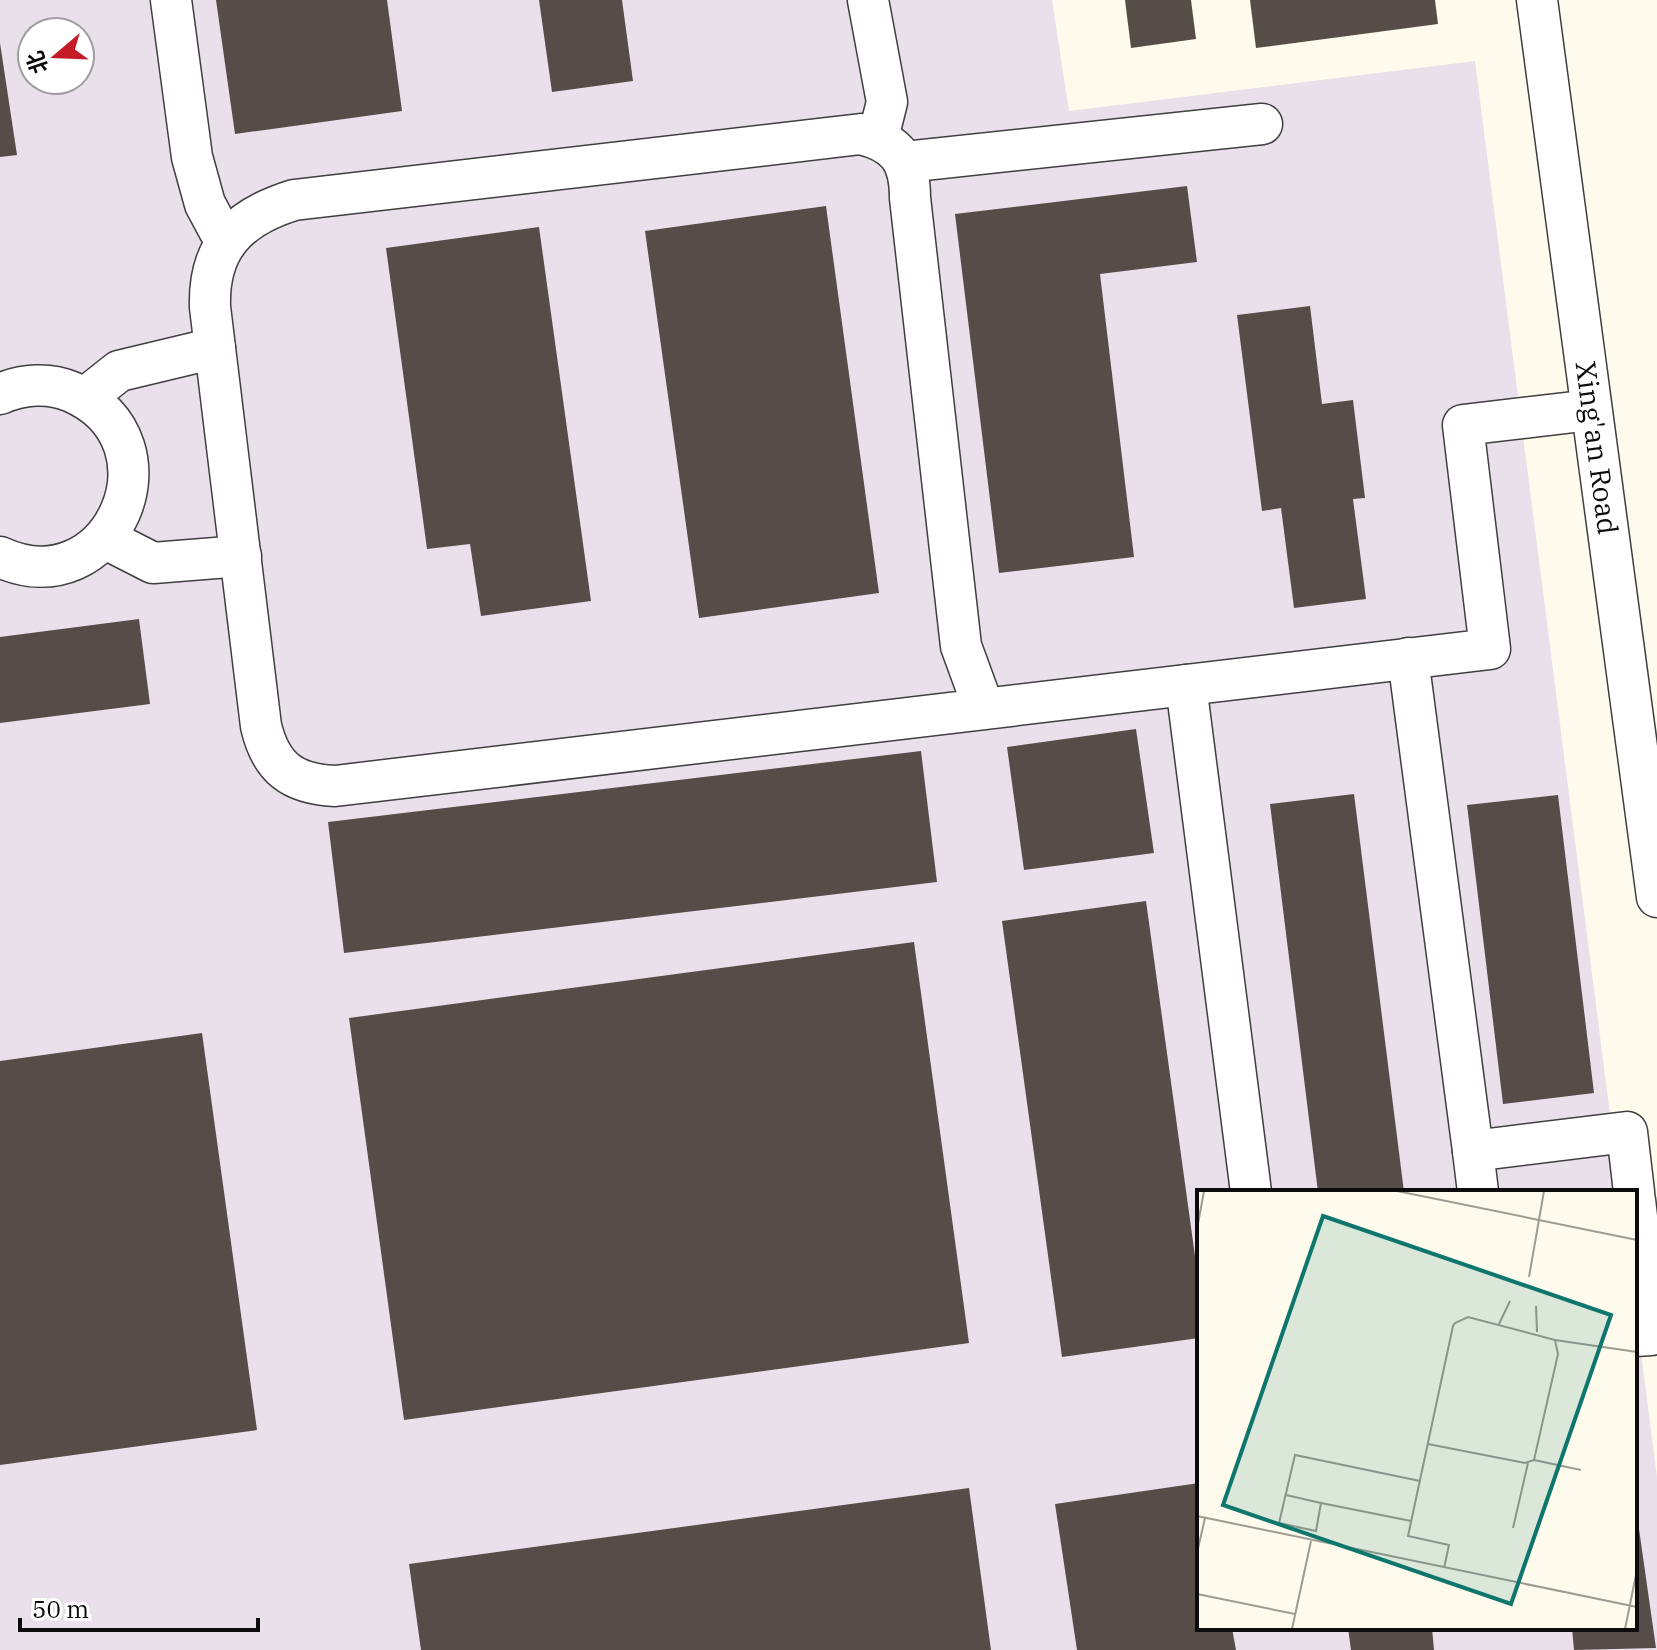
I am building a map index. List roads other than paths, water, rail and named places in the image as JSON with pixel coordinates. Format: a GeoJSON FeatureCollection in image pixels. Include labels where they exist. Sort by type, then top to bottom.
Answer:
{"type":"FeatureCollection","features":[{"type":"Feature","properties":{"kind":"street"},"geometry":{"type":"LineString","coordinates":[[171,0],[192,157],[205,204],[226,243]]}},
{"type":"Feature","properties":{"kind":"street"},"geometry":{"type":"LineString","coordinates":[[868,0],[887,102],[892,150],[910,180],[961,646],[984,709]]}},
{"type":"Feature","properties":{"kind":"street","name":"Xing'an Road"},"geometry":{"type":"LineString","coordinates":[[1537,0],[1657,897]]}},
{"type":"Feature","properties":{"kind":"street"},"geometry":{"type":"LineString","coordinates":[[1262,124],[892,150],[861,134],[294,200],[268,208],[244,222],[214,262],[209,285],[266,747],[278,765],[294,778],[314,785],[335,786],[1490,649],[1463,425],[1591,410]]}},
{"type":"Feature","properties":{"kind":"street"},"geometry":{"type":"LineString","coordinates":[[85,398],[119,371],[215,348]]}},
{"type":"Feature","properties":{"kind":"street"},"geometry":{"type":"LineString","coordinates":[[0,394],[27,386],[47,385],[85,398],[101,410],[124,444],[129,484],[116,522],[89,551],[51,565],[31,566],[0,557]]}},
{"type":"Feature","properties":{"kind":"street"},"geometry":{"type":"LineString","coordinates":[[104,538],[153,563],[241,556]]}},
{"type":"Feature","properties":{"kind":"street"},"geometry":{"type":"LineString","coordinates":[[1408,658],[1478,1190]]}},
{"type":"Feature","properties":{"kind":"street"},"geometry":{"type":"LineString","coordinates":[[1186,685],[1251,1190]]}},
{"type":"Feature","properties":{"kind":"street"},"geometry":{"type":"LineString","coordinates":[[1473,1151],[1627,1132],[1634,1190]]}},
{"type":"Feature","properties":{"kind":"street"},"geometry":{"type":"LineString","coordinates":[[1637,1217],[1651,1335],[1637,1336]]}}]}
